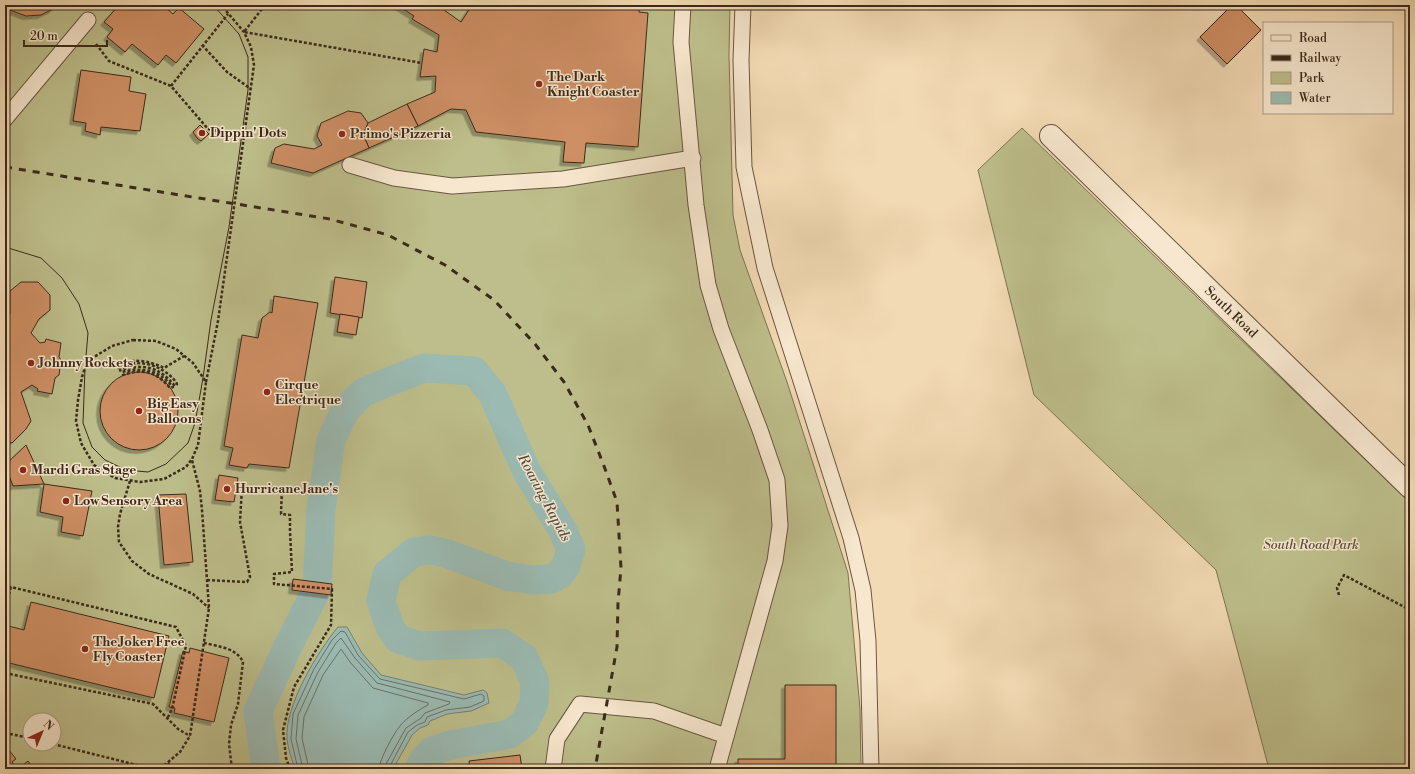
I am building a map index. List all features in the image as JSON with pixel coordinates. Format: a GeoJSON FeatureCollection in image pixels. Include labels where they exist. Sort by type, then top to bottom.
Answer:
{"type":"FeatureCollection","features":[{"type":"Feature","properties":{"kind":"street","name":"South Road"},"geometry":{"type":"LineString","coordinates":[[1051,136],[1410,487]]}},
{"type":"Feature","properties":{"kind":"lane"},"geometry":{"type":"LineString","coordinates":[[683,5],[682,42],[696,205],[708,285],[721,330],[760,430],[777,480],[780,526],[775,561],[717,769]]}},
{"type":"Feature","properties":{"kind":"lane"},"geometry":{"type":"LineString","coordinates":[[743,5],[741,60],[744,167],[765,268],[851,538],[863,590],[868,641],[871,769]]}},
{"type":"Feature","properties":{"kind":"lane"},"geometry":{"type":"LineString","coordinates":[[5,119],[88,20]]}},
{"type":"Feature","properties":{"kind":"lane"},"geometry":{"type":"LineString","coordinates":[[350,165],[394,178],[452,186],[563,179],[692,158]]}},
{"type":"Feature","properties":{"kind":"lane"},"geometry":{"type":"LineString","coordinates":[[553,769],[557,739],[580,704],[654,711],[726,736]]}},
{"type":"Feature","properties":{"kind":"path"},"geometry":{"type":"LineString","coordinates":[[206,382],[193,363],[176,349],[156,341],[133,340],[112,346],[94,358],[85,368],[82,377],[76,421],[81,443],[94,465],[115,478],[130,481],[140,482],[164,479],[186,467],[192,459],[198,445],[206,382],[218,321],[243,136],[252,89],[254,65],[251,47],[244,32],[221,5]]}},
{"type":"Feature","properties":{"kind":"path"},"geometry":{"type":"LineString","coordinates":[[244,32],[265,5]]}},
{"type":"Feature","properties":{"kind":"path"},"geometry":{"type":"LineString","coordinates":[[171,86],[228,14]]}},
{"type":"Feature","properties":{"kind":"path"},"geometry":{"type":"LineString","coordinates":[[88,20],[92,38],[109,61],[171,86],[208,129],[243,136]]}},
{"type":"Feature","properties":{"kind":"path"},"geometry":{"type":"LineString","coordinates":[[244,32],[422,63]]}},
{"type":"Feature","properties":{"kind":"path"},"geometry":{"type":"LineString","coordinates":[[202,46],[227,72],[252,89]]}},
{"type":"Feature","properties":{"kind":"path"},"geometry":{"type":"LineString","coordinates":[[123,376],[131,372],[151,373],[161,378],[170,388],[173,387],[170,383],[163,376],[155,372],[139,369],[121,372],[120,370],[143,366],[166,375],[175,386],[177,384],[161,369],[141,363],[130,364],[119,368],[117,366],[129,362],[143,361],[154,363],[164,368],[184,356]]}},
{"type":"Feature","properties":{"kind":"path"},"geometry":{"type":"LineString","coordinates":[[62,746],[149,768],[160,768],[180,752],[190,736],[209,608],[200,491],[192,459]]}},
{"type":"Feature","properties":{"kind":"path"},"geometry":{"type":"LineString","coordinates":[[130,481],[120,514],[118,527],[119,542],[132,561],[144,570],[193,594],[209,608]]}},
{"type":"Feature","properties":{"kind":"path"},"geometry":{"type":"LineString","coordinates":[[207,580],[247,582],[250,577],[240,522],[242,487],[282,488],[281,514],[290,515],[292,572],[274,574],[274,584],[332,589],[331,625],[294,687],[283,730],[286,758],[290,769]]}},
{"type":"Feature","properties":{"kind":"path"},"geometry":{"type":"LineString","coordinates":[[1339,595],[1337,588],[1344,575],[1410,610]]}},
{"type":"Feature","properties":{"kind":"path"},"geometry":{"type":"LineString","coordinates":[[5,609],[11,587],[176,627],[186,646],[172,709],[167,719]]}},
{"type":"Feature","properties":{"kind":"path"},"geometry":{"type":"LineString","coordinates":[[204,643],[236,652],[241,657],[243,662],[238,704],[230,725],[229,744],[232,769]]}},
{"type":"Feature","properties":{"kind":"path"},"geometry":{"type":"LineString","coordinates":[[5,673],[153,704],[178,729],[190,736]]}},
{"type":"Feature","properties":{"kind":"path"},"geometry":{"type":"LineString","coordinates":[[5,733],[22,736]]}},
{"type":"Feature","properties":{"kind":"path"},"geometry":{"type":"LineString","coordinates":[[168,763],[172,769]]}},
{"type":"Feature","properties":{"kind":"green space"},"geometry":{"type":"Polygon","coordinates":[[[5,5],[730,5],[729,55],[733,215],[740,250],[787,382],[848,573],[860,709],[861,769],[5,769],[5,5]]]}},
{"type":"Feature","properties":{"kind":"green space","name":"South Road Park"},"geometry":{"type":"Polygon","coordinates":[[[1022,128],[1410,503],[1410,769],[1269,769],[1216,570],[1034,395],[978,170],[1022,128]]]}},
{"type":"Feature","properties":{"kind":"water"},"geometry":{"type":"Polygon","coordinates":[[[338,627],[347,627],[362,653],[381,675],[464,695],[483,690],[487,693],[489,703],[471,711],[447,714],[430,721],[428,725],[420,728],[412,735],[393,769],[295,769],[287,739],[291,711],[312,665],[338,627]]]}},
{"type":"Feature","properties":{"kind":"building"},"geometry":{"type":"Polygon","coordinates":[[[5,5],[57,5],[53,9],[41,15],[26,16],[10,10],[5,24],[5,5]]]}},
{"type":"Feature","properties":{"kind":"building"},"geometry":{"type":"Polygon","coordinates":[[[119,5],[162,5],[173,14],[179,8],[204,29],[176,63],[166,55],[158,65],[132,44],[125,52],[107,37],[113,29],[104,22],[119,5]]]}},
{"type":"Feature","properties":{"kind":"building","name":"The Dark Knight Coaster"},"geometry":{"type":"Polygon","coordinates":[[[397,5],[437,5],[461,22],[472,5],[639,5],[639,12],[648,13],[638,147],[586,143],[584,163],[563,162],[565,142],[476,132],[466,110],[451,109],[418,126],[407,104],[435,92],[436,76],[420,77],[424,49],[437,52],[439,35],[412,19],[414,16],[397,5]]]}},
{"type":"Feature","properties":{"kind":"building"},"geometry":{"type":"Polygon","coordinates":[[[1232,5],[1236,5],[1261,30],[1227,64],[1200,37],[1232,5]]]}},
{"type":"Feature","properties":{"kind":"building"},"geometry":{"type":"Polygon","coordinates":[[[81,70],[131,77],[129,91],[146,94],[140,131],[101,127],[100,135],[85,131],[86,123],[73,121],[81,70]]]}},
{"type":"Feature","properties":{"kind":"building"},"geometry":{"type":"Polygon","coordinates":[[[407,104],[418,126],[369,148],[363,134],[368,123],[407,104]]]}},
{"type":"Feature","properties":{"kind":"building"},"geometry":{"type":"Polygon","coordinates":[[[348,111],[361,113],[368,123],[363,134],[369,148],[313,173],[271,163],[275,148],[284,144],[314,149],[322,145],[317,136],[321,123],[348,111]]]}},
{"type":"Feature","properties":{"kind":"building"},"geometry":{"type":"Polygon","coordinates":[[[200,125],[209,134],[201,141],[193,132],[200,125]]]}},
{"type":"Feature","properties":{"kind":"building"},"geometry":{"type":"Polygon","coordinates":[[[335,277],[367,282],[362,318],[330,313],[335,277]]]}},
{"type":"Feature","properties":{"kind":"building"},"geometry":{"type":"Polygon","coordinates":[[[21,282],[38,282],[50,295],[50,310],[39,319],[31,333],[40,343],[45,342],[46,339],[61,343],[59,357],[61,360],[59,375],[55,378],[52,394],[37,391],[38,389],[32,385],[21,392],[31,421],[26,429],[12,443],[5,440],[5,313],[10,314],[10,291],[21,282]]]}},
{"type":"Feature","properties":{"kind":"building","name":"Cirque Electrique"},"geometry":{"type":"Polygon","coordinates":[[[274,296],[318,303],[289,468],[249,464],[247,468],[229,465],[233,448],[224,446],[242,335],[258,338],[262,318],[270,312],[272,313],[274,296]]]}},
{"type":"Feature","properties":{"kind":"building"},"geometry":{"type":"Polygon","coordinates":[[[340,314],[359,317],[356,335],[337,332],[340,314]]]}},
{"type":"Feature","properties":{"kind":"building","name":"Big Easy Balloons"},"geometry":{"type":"Polygon","coordinates":[[[139,372],[154,375],[167,383],[175,396],[178,411],[175,426],[167,439],[154,447],[139,450],[124,447],[111,439],[103,426],[100,411],[103,396],[111,383],[124,375],[139,372]]]}},
{"type":"Feature","properties":{"kind":"building","name":"Mardi Gras Stage"},"geometry":{"type":"Polygon","coordinates":[[[26,445],[44,484],[13,486],[5,465],[26,445]]]}},
{"type":"Feature","properties":{"kind":"building","name":"Hurricane Jane's"},"geometry":{"type":"Polygon","coordinates":[[[219,475],[238,478],[234,502],[215,500],[219,475]]]}},
{"type":"Feature","properties":{"kind":"building","name":"Low Sensory Area"},"geometry":{"type":"Polygon","coordinates":[[[44,484],[92,491],[83,536],[61,532],[63,517],[40,512],[44,484]]]}},
{"type":"Feature","properties":{"kind":"building"},"geometry":{"type":"Polygon","coordinates":[[[186,494],[193,562],[164,565],[158,495],[186,494]]]}},
{"type":"Feature","properties":{"kind":"building"},"geometry":{"type":"Polygon","coordinates":[[[293,579],[332,584],[331,595],[292,590],[293,579]]]}},
{"type":"Feature","properties":{"kind":"building","name":"The Joker Free Fly Coaster"},"geometry":{"type":"Polygon","coordinates":[[[31,602],[169,636],[154,698],[5,662],[5,625],[24,630],[31,602]]]}},
{"type":"Feature","properties":{"kind":"building"},"geometry":{"type":"Polygon","coordinates":[[[190,648],[229,658],[214,722],[174,713],[175,708],[169,707],[183,651],[189,653],[190,648]]]}},
{"type":"Feature","properties":{"kind":"building"},"geometry":{"type":"Polygon","coordinates":[[[785,685],[836,685],[836,769],[738,769],[738,759],[785,759],[785,685]]]}},
{"type":"Feature","properties":{"kind":"building"},"geometry":{"type":"Polygon","coordinates":[[[5,745],[16,759],[12,762],[18,769],[5,769],[5,745]]]}},
{"type":"Feature","properties":{"kind":"building"},"geometry":{"type":"Polygon","coordinates":[[[520,755],[522,769],[470,769],[469,761],[520,755]]]}},
{"type":"Feature","properties":{"kind":"building"},"geometry":{"type":"Polygon","coordinates":[[[28,761],[34,769],[18,769],[28,761]]]}},
{"type":"Feature","properties":{"kind":"waterway","name":"Roaring Rapids"},"geometry":{"type":"LineString","coordinates":[[266,769],[258,711],[288,646],[317,589],[321,509],[331,440],[344,412],[362,393],[424,368],[474,371],[492,393],[527,472],[562,529],[571,549],[566,566],[560,574],[551,579],[533,580],[507,576],[448,554],[431,550],[414,552],[387,574],[381,601],[390,627],[398,639],[420,646],[502,643],[524,658],[535,682],[534,703],[525,722],[510,734],[450,745],[433,751],[425,758],[419,769]]}},
{"type":"Feature","properties":{"kind":"tram line"},"geometry":{"type":"LineString","coordinates":[[5,247],[41,258],[62,278],[79,304],[88,333],[83,423],[92,447],[105,460],[126,470],[148,472],[166,464],[188,443],[195,423],[211,320],[229,227],[248,90],[248,57],[239,34],[213,5]]}},
{"type":"Feature","properties":{"kind":"railway"},"geometry":{"type":"LineString","coordinates":[[5,167],[330,219],[388,235],[445,265],[494,300],[535,344],[564,382],[588,425],[617,502],[621,568],[618,603],[617,647],[595,769]]}},
{"type":"Feature","properties":{"kind":"place","name":"The Dark Knight Coaster"},"geometry":{"type":"Point","coordinates":[539,84]}},
{"type":"Feature","properties":{"kind":"place","name":"Dippin' Dots"},"geometry":{"type":"Point","coordinates":[202,133]}},
{"type":"Feature","properties":{"kind":"place","name":"Primo's Pizzeria"},"geometry":{"type":"Point","coordinates":[342,134]}},
{"type":"Feature","properties":{"kind":"place","name":"Johnny Rockets"},"geometry":{"type":"Point","coordinates":[31,363]}},
{"type":"Feature","properties":{"kind":"place","name":"Cirque Electrique"},"geometry":{"type":"Point","coordinates":[267,392]}},
{"type":"Feature","properties":{"kind":"place","name":"Big Easy Balloons"},"geometry":{"type":"Point","coordinates":[139,411]}},
{"type":"Feature","properties":{"kind":"place","name":"Mardi Gras Stage"},"geometry":{"type":"Point","coordinates":[23,470]}},
{"type":"Feature","properties":{"kind":"place","name":"Hurricane Jane's"},"geometry":{"type":"Point","coordinates":[227,489]}},
{"type":"Feature","properties":{"kind":"place","name":"Low Sensory Area"},"geometry":{"type":"Point","coordinates":[66,501]}},
{"type":"Feature","properties":{"kind":"place","name":"The Joker Free Fly Coaster"},"geometry":{"type":"Point","coordinates":[85,649]}}]}
